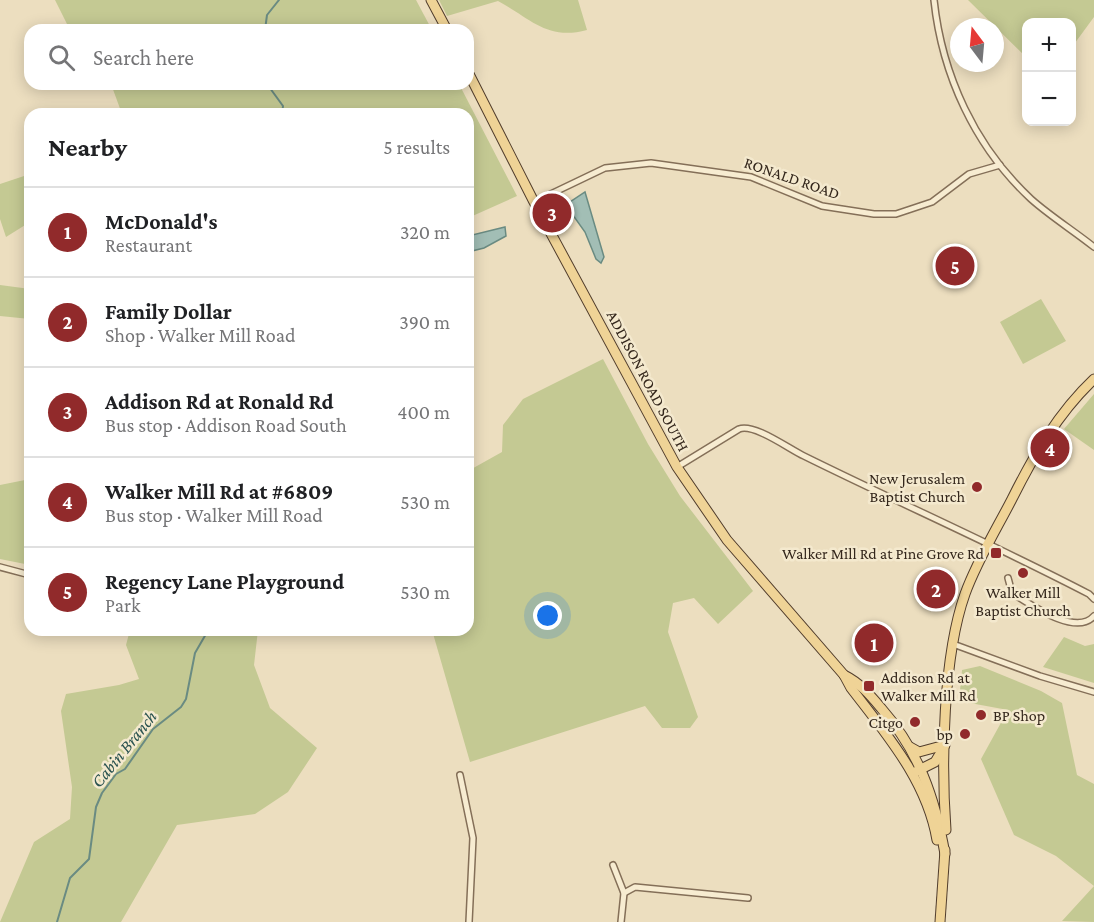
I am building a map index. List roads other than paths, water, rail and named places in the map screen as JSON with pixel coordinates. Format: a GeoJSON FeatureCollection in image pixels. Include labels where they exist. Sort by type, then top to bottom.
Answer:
{"type":"FeatureCollection","features":[{"type":"Feature","properties":{"kind":"main road"},"geometry":{"type":"LineString","coordinates":[[431,0],[444,24]]}},
{"type":"Feature","properties":{"kind":"main road","name":"ADDISON ROAD SOUTH"},"geometry":{"type":"LineString","coordinates":[[474,84],[534,202],[677,467],[726,540],[844,675],[865,690],[894,723],[910,747],[922,768],[934,802],[944,858]]}},
{"type":"Feature","properties":{"kind":"main road"},"geometry":{"type":"LineString","coordinates":[[940,922],[944,858],[945,745],[953,644],[966,592],[1041,444],[1064,411],[1094,379]]}},
{"type":"Feature","properties":{"kind":"main road","name":"ADDISON ROAD SOUTH"},"geometry":{"type":"LineString","coordinates":[[844,675],[912,773],[930,814],[944,858]]}},
{"type":"Feature","properties":{"kind":"main road"},"geometry":{"type":"LineString","coordinates":[[910,747],[919,752],[945,745]]}},
{"type":"Feature","properties":{"kind":"main road"},"geometry":{"type":"LineString","coordinates":[[912,773],[935,762],[945,745]]}},
{"type":"Feature","properties":{"kind":"street"},"geometry":{"type":"LineString","coordinates":[[934,0],[938,34],[947,68],[971,122],[1000,165],[1032,200],[1094,247]]}},
{"type":"Feature","properties":{"kind":"street","name":"RONALD ROAD"},"geometry":{"type":"LineString","coordinates":[[534,202],[604,168],[651,163],[737,174],[762,180],[822,206],[874,214],[896,214],[932,202],[969,174],[1000,165]]}},
{"type":"Feature","properties":{"kind":"street"},"geometry":{"type":"LineString","coordinates":[[677,467],[739,429],[750,428],[803,456],[990,543],[1089,594],[1094,599]]}},
{"type":"Feature","properties":{"kind":"street"},"geometry":{"type":"LineString","coordinates":[[0,567],[24,573]]}},
{"type":"Feature","properties":{"kind":"street"},"geometry":{"type":"LineString","coordinates":[[1008,579],[1012,593],[1073,624],[1082,623],[1094,616]]}},
{"type":"Feature","properties":{"kind":"street"},"geometry":{"type":"LineString","coordinates":[[953,644],[1040,676],[1094,692]]}},
{"type":"Feature","properties":{"kind":"street"},"geometry":{"type":"LineString","coordinates":[[460,775],[472,838],[468,922]]}},
{"type":"Feature","properties":{"kind":"street"},"geometry":{"type":"LineString","coordinates":[[613,865],[624,893],[621,922]]}},
{"type":"Feature","properties":{"kind":"street"},"geometry":{"type":"LineString","coordinates":[[624,893],[635,887],[748,898]]}},
{"type":"Feature","properties":{"kind":"water"},"geometry":{"type":"Polygon","coordinates":[[[585,192],[604,257],[601,263],[596,259],[585,232],[570,211],[570,202],[585,192]]]}},
{"type":"Feature","properties":{"kind":"water"},"geometry":{"type":"Polygon","coordinates":[[[505,227],[506,236],[484,248],[474,250],[474,235],[505,227]]]}},
{"type":"Feature","properties":{"kind":"waterway","name":"Cabin Branch"},"geometry":{"type":"LineString","coordinates":[[266,24],[267,15],[279,0]]}},
{"type":"Feature","properties":{"kind":"waterway","name":"Cabin Branch"},"geometry":{"type":"LineString","coordinates":[[271,90],[283,108]]}},
{"type":"Feature","properties":{"kind":"waterway","name":"Cabin Branch"},"geometry":{"type":"LineString","coordinates":[[57,922],[70,878],[89,859],[96,807],[102,793],[116,774],[125,769],[153,729],[181,707],[186,699],[195,653],[205,636]]}},
{"type":"Feature","properties":{"kind":"place","name":"Addison Rd at Ronald Rd"},"geometry":{"type":"Point","coordinates":[552,213]}},
{"type":"Feature","properties":{"kind":"place","name":"Regency Lane Playground"},"geometry":{"type":"Point","coordinates":[955,266]}},
{"type":"Feature","properties":{"kind":"place","name":"Walker Mill Rd at #6809"},"geometry":{"type":"Point","coordinates":[1050,448]}},
{"type":"Feature","properties":{"kind":"place","name":"New Jerusalem Baptist Church"},"geometry":{"type":"Point","coordinates":[977,487]}},
{"type":"Feature","properties":{"kind":"place","name":"Walker Mill Rd at Pine Grove Rd"},"geometry":{"type":"Point","coordinates":[996,553]}},
{"type":"Feature","properties":{"kind":"place","name":"Walker Mill Baptist Church"},"geometry":{"type":"Point","coordinates":[1023,573]}},
{"type":"Feature","properties":{"kind":"place","name":"Family Dollar"},"geometry":{"type":"Point","coordinates":[936,589]}},
{"type":"Feature","properties":{"kind":"place","name":"McDonald's"},"geometry":{"type":"Point","coordinates":[874,643]}},
{"type":"Feature","properties":{"kind":"place","name":"Addison Rd at Walker Mill Rd"},"geometry":{"type":"Point","coordinates":[869,686]}},
{"type":"Feature","properties":{"kind":"place","name":"BP Shop"},"geometry":{"type":"Point","coordinates":[981,715]}},
{"type":"Feature","properties":{"kind":"place","name":"Citgo"},"geometry":{"type":"Point","coordinates":[915,722]}},
{"type":"Feature","properties":{"kind":"place","name":"bp"},"geometry":{"type":"Point","coordinates":[965,734]}}]}
